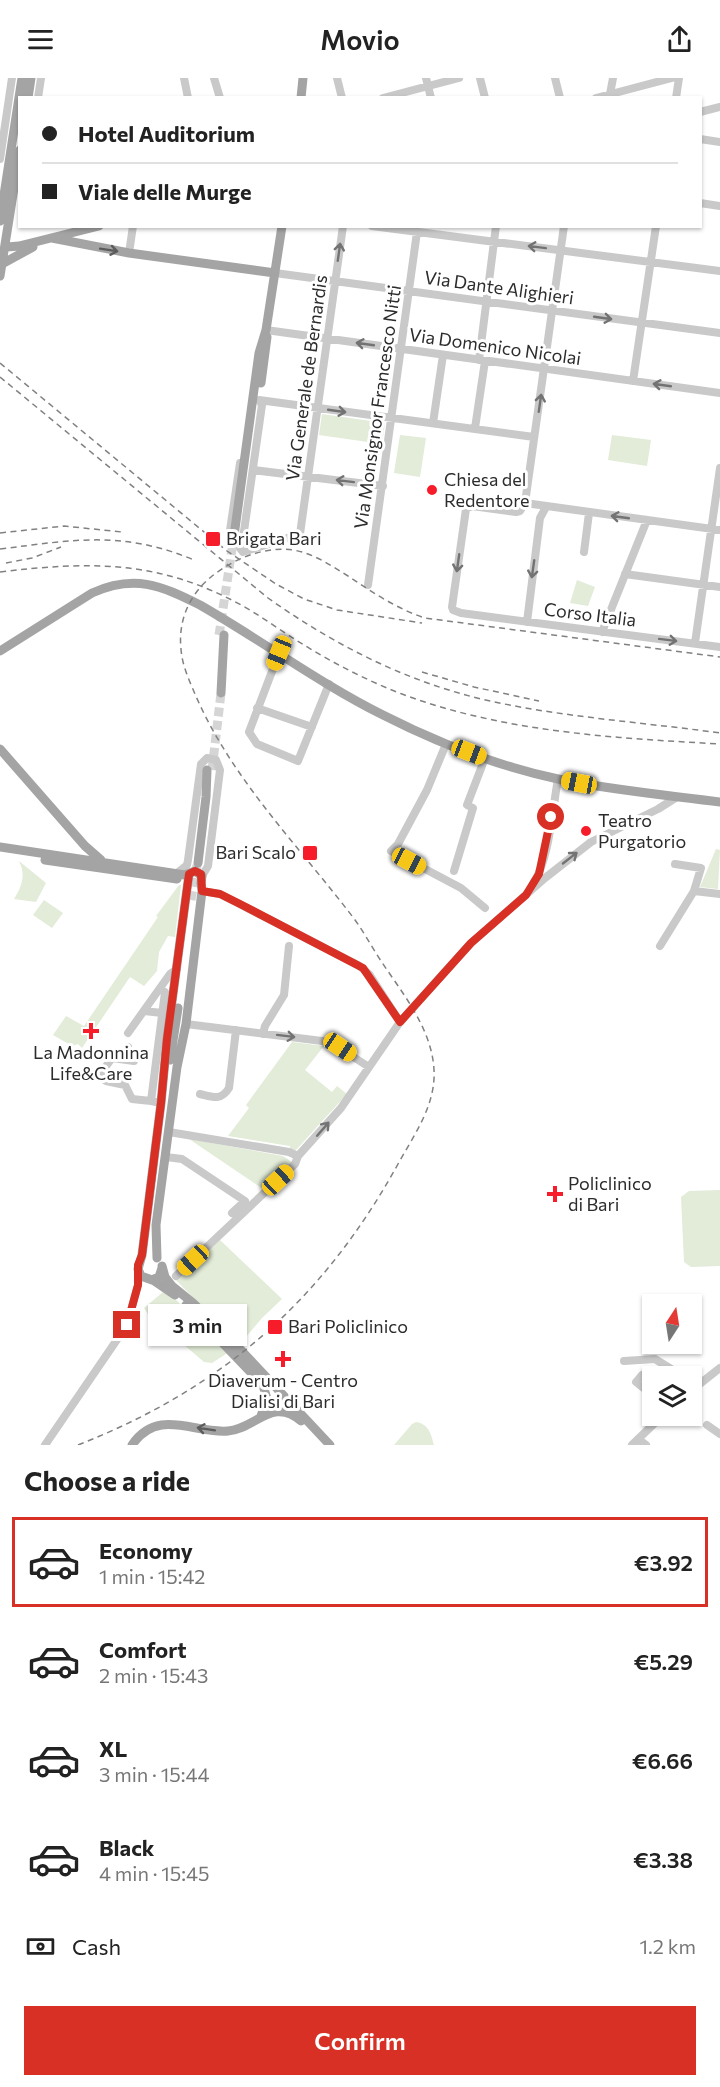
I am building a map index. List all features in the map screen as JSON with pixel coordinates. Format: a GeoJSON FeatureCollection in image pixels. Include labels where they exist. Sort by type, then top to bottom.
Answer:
{"type":"FeatureCollection","features":[{"type":"Feature","properties":{"kind":"main road"},"geometry":{"type":"LineString","coordinates":[[19,96],[22,78]]}},
{"type":"Feature","properties":{"kind":"main road"},"geometry":{"type":"LineString","coordinates":[[28,96],[31,78]]}},
{"type":"Feature","properties":{"kind":"main road"},"geometry":{"type":"LineString","coordinates":[[301,96],[303,78]]}},
{"type":"Feature","properties":{"kind":"main road"},"geometry":{"type":"LineString","coordinates":[[0,221],[18,104]]}},
{"type":"Feature","properties":{"kind":"main road"},"geometry":{"type":"LineString","coordinates":[[0,276],[18,163]]}},
{"type":"Feature","properties":{"kind":"main road"},"geometry":{"type":"LineString","coordinates":[[3,245],[19,246],[91,228]]}},
{"type":"Feature","properties":{"kind":"main road"},"geometry":{"type":"LineString","coordinates":[[238,538],[262,339],[266,330],[282,228]]}},
{"type":"Feature","properties":{"kind":"main road"},"geometry":{"type":"LineString","coordinates":[[4,263],[52,238],[129,254],[275,273]]}},
{"type":"Feature","properties":{"kind":"main road"},"geometry":{"type":"LineString","coordinates":[[3,245],[9,254],[4,263]]}},
{"type":"Feature","properties":{"kind":"main road"},"geometry":{"type":"LineString","coordinates":[[0,651],[106,586],[126,582],[158,586],[183,596],[238,627],[381,714],[485,759],[558,778],[720,802]]}},
{"type":"Feature","properties":{"kind":"main road"},"geometry":{"type":"LineString","coordinates":[[219,693],[222,635]]}},
{"type":"Feature","properties":{"kind":"main road"},"geometry":{"type":"LineString","coordinates":[[0,749],[96,858],[106,862]]}},
{"type":"Feature","properties":{"kind":"main road"},"geometry":{"type":"LineString","coordinates":[[205,781],[206,797],[200,863],[209,770],[205,781],[201,797],[194,865],[189,876],[139,1273],[144,1279],[170,1288],[193,1303],[238,1347],[330,1445]]}},
{"type":"Feature","properties":{"kind":"main road"},"geometry":{"type":"LineString","coordinates":[[0,846],[177,873],[189,876],[194,885],[202,884],[186,1024],[177,1067]]}},
{"type":"Feature","properties":{"kind":"main road"},"geometry":{"type":"LineString","coordinates":[[80,859],[85,846]]}},
{"type":"Feature","properties":{"kind":"main road"},"geometry":{"type":"LineString","coordinates":[[0,853],[189,876]]}},
{"type":"Feature","properties":{"kind":"main road"},"geometry":{"type":"LineString","coordinates":[[161,1103],[173,1046],[194,901],[177,1067],[154,1236],[157,1258],[161,1262],[170,1288],[263,1385],[267,1399],[261,1416]]}},
{"type":"Feature","properties":{"kind":"main road"},"geometry":{"type":"LineString","coordinates":[[140,1261],[146,1256],[157,1258]]}},
{"type":"Feature","properties":{"kind":"main road"},"geometry":{"type":"LineString","coordinates":[[151,1280],[159,1277],[162,1268]]}},
{"type":"Feature","properties":{"kind":"main road"},"geometry":{"type":"LineString","coordinates":[[132,1445],[143,1433],[161,1425],[232,1431],[249,1425],[269,1413],[291,1414],[312,1426]]}},
{"type":"Feature","properties":{"kind":"street"},"geometry":{"type":"LineString","coordinates":[[0,159],[12,78]]}},
{"type":"Feature","properties":{"kind":"street"},"geometry":{"type":"LineString","coordinates":[[38,96],[41,78]]}},
{"type":"Feature","properties":{"kind":"street"},"geometry":{"type":"LineString","coordinates":[[184,78],[188,96]]}},
{"type":"Feature","properties":{"kind":"street"},"geometry":{"type":"LineString","coordinates":[[214,78],[219,96]]}},
{"type":"Feature","properties":{"kind":"street"},"geometry":{"type":"LineString","coordinates":[[337,78],[342,96]]}},
{"type":"Feature","properties":{"kind":"street"},"geometry":{"type":"LineString","coordinates":[[388,96],[427,82],[459,78]]}},
{"type":"Feature","properties":{"kind":"street"},"geometry":{"type":"LineString","coordinates":[[480,78],[484,96]]}},
{"type":"Feature","properties":{"kind":"street"},"geometry":{"type":"LineString","coordinates":[[555,78],[560,96]]}},
{"type":"Feature","properties":{"kind":"street"},"geometry":{"type":"LineString","coordinates":[[610,94],[613,78]]}},
{"type":"Feature","properties":{"kind":"street"},"geometry":{"type":"LineString","coordinates":[[603,96],[672,78]]}},
{"type":"Feature","properties":{"kind":"street"},"geometry":{"type":"LineString","coordinates":[[676,96],[679,78]]}},
{"type":"Feature","properties":{"kind":"street"},"geometry":{"type":"LineString","coordinates":[[702,112],[720,107]]}},
{"type":"Feature","properties":{"kind":"street"},"geometry":{"type":"LineString","coordinates":[[4,131],[6,139],[18,142]]}},
{"type":"Feature","properties":{"kind":"street"},"geometry":{"type":"LineString","coordinates":[[702,139],[720,142]]}},
{"type":"Feature","properties":{"kind":"street"},"geometry":{"type":"LineString","coordinates":[[0,164],[3,160],[18,160]]}},
{"type":"Feature","properties":{"kind":"street"},"geometry":{"type":"LineString","coordinates":[[3,245],[18,185]]}},
{"type":"Feature","properties":{"kind":"street"},"geometry":{"type":"LineString","coordinates":[[702,203],[720,206]]}},
{"type":"Feature","properties":{"kind":"street"},"geometry":{"type":"LineString","coordinates":[[129,254],[133,228]]}},
{"type":"Feature","properties":{"kind":"street","name":"Via Generale de Bernardis"},"geometry":{"type":"LineString","coordinates":[[238,538],[243,552],[300,534],[343,228]]}},
{"type":"Feature","properties":{"kind":"street"},"geometry":{"type":"LineString","coordinates":[[389,228],[417,232],[442,231],[494,242],[720,271]]}},
{"type":"Feature","properties":{"kind":"street"},"geometry":{"type":"LineString","coordinates":[[475,428],[486,302],[496,228]]}},
{"type":"Feature","properties":{"kind":"street"},"geometry":{"type":"LineString","coordinates":[[527,504],[534,436],[564,228]]}},
{"type":"Feature","properties":{"kind":"street"},"geometry":{"type":"LineString","coordinates":[[633,381],[656,228]]}},
{"type":"Feature","properties":{"kind":"street","name":"Via Monsignor Francesco Nitti"},"geometry":{"type":"LineString","coordinates":[[368,585],[417,232]]}},
{"type":"Feature","properties":{"kind":"street","name":"Via Dante Alighieri"},"geometry":{"type":"LineString","coordinates":[[275,273],[720,333]]}},
{"type":"Feature","properties":{"kind":"street","name":"Via Domenico Nicolai"},"geometry":{"type":"LineString","coordinates":[[266,330],[720,393]]}},
{"type":"Feature","properties":{"kind":"street"},"geometry":{"type":"LineString","coordinates":[[433,423],[442,355]]}},
{"type":"Feature","properties":{"kind":"street"},"geometry":{"type":"LineString","coordinates":[[256,398],[534,436]]}},
{"type":"Feature","properties":{"kind":"street"},"geometry":{"type":"LineString","coordinates":[[238,538],[253,470],[262,405],[256,398]]}},
{"type":"Feature","properties":{"kind":"street"},"geometry":{"type":"LineString","coordinates":[[695,644],[704,585],[716,530],[720,468]]}},
{"type":"Feature","properties":{"kind":"street"},"geometry":{"type":"LineString","coordinates":[[253,470],[383,486]]}},
{"type":"Feature","properties":{"kind":"street"},"geometry":{"type":"LineString","coordinates":[[527,504],[716,530]]}},
{"type":"Feature","properties":{"kind":"street"},"geometry":{"type":"LineString","coordinates":[[527,504],[539,512],[540,517]]}},
{"type":"Feature","properties":{"kind":"street","name":"Corso Italia"},"geometry":{"type":"LineString","coordinates":[[527,504],[518,512],[472,506],[465,511],[452,607],[457,613],[720,647]]}},
{"type":"Feature","properties":{"kind":"street"},"geometry":{"type":"LineString","coordinates":[[527,622],[540,517],[546,507]]}},
{"type":"Feature","properties":{"kind":"street"},"geometry":{"type":"LineString","coordinates":[[584,552],[589,513]]}},
{"type":"Feature","properties":{"kind":"street"},"geometry":{"type":"LineString","coordinates":[[602,632],[647,520]]}},
{"type":"Feature","properties":{"kind":"street"},"geometry":{"type":"LineString","coordinates":[[625,574],[720,587]]}},
{"type":"Feature","properties":{"kind":"street"},"geometry":{"type":"LineString","coordinates":[[279,653],[249,732],[257,744],[298,761],[329,684]]}},
{"type":"Feature","properties":{"kind":"street"},"geometry":{"type":"LineString","coordinates":[[258,708],[312,728]]}},
{"type":"Feature","properties":{"kind":"street"},"geometry":{"type":"LineString","coordinates":[[446,744],[427,790],[392,852],[461,888],[485,908]]}},
{"type":"Feature","properties":{"kind":"street"},"geometry":{"type":"LineString","coordinates":[[177,873],[183,869],[188,860],[201,764],[207,758],[211,758],[216,760],[220,770],[208,866],[202,884],[358,964],[369,974],[402,1020]]}},
{"type":"Feature","properties":{"kind":"street"},"geometry":{"type":"LineString","coordinates":[[454,871],[473,808],[467,805],[485,759]]}},
{"type":"Feature","properties":{"kind":"street"},"geometry":{"type":"LineString","coordinates":[[526,895],[539,874],[558,778]]}},
{"type":"Feature","properties":{"kind":"street"},"geometry":{"type":"LineString","coordinates":[[176,1276],[295,1164],[298,1156],[341,1108],[402,1020],[471,943],[519,903],[544,878],[591,842],[658,809],[676,797]]}},
{"type":"Feature","properties":{"kind":"street"},"geometry":{"type":"LineString","coordinates":[[660,946],[694,891],[701,868],[675,864]]}},
{"type":"Feature","properties":{"kind":"street"},"geometry":{"type":"LineString","coordinates":[[694,891],[720,894]]}},
{"type":"Feature","properties":{"kind":"street"},"geometry":{"type":"LineString","coordinates":[[263,1034],[265,1026],[284,995],[290,946]]}},
{"type":"Feature","properties":{"kind":"street"},"geometry":{"type":"LineString","coordinates":[[128,1033],[170,974],[177,969]]}},
{"type":"Feature","properties":{"kind":"street"},"geometry":{"type":"LineString","coordinates":[[151,1101],[165,992],[160,988]]}},
{"type":"Feature","properties":{"kind":"street"},"geometry":{"type":"LineString","coordinates":[[144,1011],[162,1013]]}},
{"type":"Feature","properties":{"kind":"street"},"geometry":{"type":"LineString","coordinates":[[186,1024],[330,1042],[369,1067]]}},
{"type":"Feature","properties":{"kind":"street"},"geometry":{"type":"LineString","coordinates":[[200,1094],[219,1098],[225,1095],[229,1088],[236,1030]]}},
{"type":"Feature","properties":{"kind":"street"},"geometry":{"type":"LineString","coordinates":[[128,1047],[128,1055],[135,1056],[134,1061],[112,1058],[104,1069],[103,1079],[106,1082],[127,1086],[132,1099],[161,1103]]}},
{"type":"Feature","properties":{"kind":"street"},"geometry":{"type":"LineString","coordinates":[[169,1132],[289,1152],[298,1156]]}},
{"type":"Feature","properties":{"kind":"street"},"geometry":{"type":"LineString","coordinates":[[166,1157],[182,1159],[247,1200],[232,1213]]}},
{"type":"Feature","properties":{"kind":"street"},"geometry":{"type":"LineString","coordinates":[[45,1445],[127,1325],[134,1303],[139,1273]]}},
{"type":"Feature","properties":{"kind":"street"},"geometry":{"type":"LineString","coordinates":[[134,1303],[143,1286],[151,1280]]}},
{"type":"Feature","properties":{"kind":"street"},"geometry":{"type":"LineString","coordinates":[[624,1361],[654,1359],[666,1366]]}},
{"type":"Feature","properties":{"kind":"street"},"geometry":{"type":"LineString","coordinates":[[702,1380],[718,1371]]}},
{"type":"Feature","properties":{"kind":"street"},"geometry":{"type":"LineString","coordinates":[[642,1375],[636,1382],[642,1387]]}},
{"type":"Feature","properties":{"kind":"street"},"geometry":{"type":"LineString","coordinates":[[707,1425],[720,1434]]}},
{"type":"Feature","properties":{"kind":"street"},"geometry":{"type":"LineString","coordinates":[[635,1442],[652,1426]]}},
{"type":"Feature","properties":{"kind":"street"},"geometry":{"type":"LineString","coordinates":[[635,1442],[646,1445]]}},
{"type":"Feature","properties":{"kind":"green space"},"geometry":{"type":"Polygon","coordinates":[[[322,414],[385,423],[382,444],[319,435],[322,414]]]}},
{"type":"Feature","properties":{"kind":"green space"},"geometry":{"type":"Polygon","coordinates":[[[400,435],[426,438],[420,477],[394,473],[400,435]]]}},
{"type":"Feature","properties":{"kind":"green space"},"geometry":{"type":"Polygon","coordinates":[[[612,435],[651,440],[647,466],[608,460],[612,435]]]}},
{"type":"Feature","properties":{"kind":"green space"},"geometry":{"type":"Polygon","coordinates":[[[577,580],[595,587],[588,606],[570,603],[577,580]]]}},
{"type":"Feature","properties":{"kind":"green space"},"geometry":{"type":"Polygon","coordinates":[[[716,849],[720,850],[718,889],[700,887],[716,849]]]}},
{"type":"Feature","properties":{"kind":"green space"},"geometry":{"type":"Polygon","coordinates":[[[19,861],[46,883],[36,902],[14,899],[22,880],[19,861]]]}},
{"type":"Feature","properties":{"kind":"green space"},"geometry":{"type":"Polygon","coordinates":[[[181,885],[175,937],[168,936],[159,952],[157,971],[144,986],[130,977],[82,1048],[78,1044],[72,1046],[53,1035],[66,1016],[84,1026],[181,885]]]}},
{"type":"Feature","properties":{"kind":"green space"},"geometry":{"type":"Polygon","coordinates":[[[44,900],[63,913],[52,928],[33,915],[44,900]]]}},
{"type":"Feature","properties":{"kind":"green space"},"geometry":{"type":"Polygon","coordinates":[[[292,1042],[324,1046],[305,1070],[332,1092],[337,1086],[347,1094],[296,1150],[290,1150],[290,1146],[228,1136],[249,1108],[246,1105],[292,1042]]]}},
{"type":"Feature","properties":{"kind":"green space"},"geometry":{"type":"Polygon","coordinates":[[[189,1139],[283,1156],[292,1162],[263,1189],[189,1139]]]}},
{"type":"Feature","properties":{"kind":"green space"},"geometry":{"type":"Polygon","coordinates":[[[720,1190],[720,1266],[691,1267],[684,1262],[681,1197],[689,1191],[720,1190]]]}},
{"type":"Feature","properties":{"kind":"green space"},"geometry":{"type":"Polygon","coordinates":[[[220,1240],[282,1299],[239,1345],[176,1280],[220,1240]]]}},
{"type":"Feature","properties":{"kind":"green space"},"geometry":{"type":"Polygon","coordinates":[[[163,1292],[171,1295],[229,1352],[212,1363],[204,1362],[148,1314],[144,1308],[163,1292]]]}},
{"type":"Feature","properties":{"kind":"green space"},"geometry":{"type":"Polygon","coordinates":[[[416,1422],[427,1427],[434,1445],[394,1445],[412,1424],[416,1422]]]}},
{"type":"Feature","properties":{"kind":"tunnel"},"geometry":{"type":"LineString","coordinates":[[219,635],[234,536]]}},
{"type":"Feature","properties":{"kind":"tunnel"},"geometry":{"type":"LineString","coordinates":[[212,770],[221,693]]}},
{"type":"Feature","properties":{"kind":"tunnel"},"geometry":{"type":"LineString","coordinates":[[191,900],[197,865]]}},
{"type":"Feature","properties":{"kind":"railway"},"geometry":{"type":"LineString","coordinates":[[0,363],[227,551],[276,584],[304,599],[337,610],[422,623]]}},
{"type":"Feature","properties":{"kind":"railway"},"geometry":{"type":"LineString","coordinates":[[0,377],[268,598],[318,631],[370,659],[424,682],[481,699],[570,715],[720,733]]}},
{"type":"Feature","properties":{"kind":"railway"},"geometry":{"type":"LineString","coordinates":[[0,533],[64,526],[122,532]]}},
{"type":"Feature","properties":{"kind":"railway"},"geometry":{"type":"LineString","coordinates":[[0,549],[75,541],[120,541],[144,544],[194,560]]}},
{"type":"Feature","properties":{"kind":"railway"},"geometry":{"type":"LineString","coordinates":[[6,563],[32,558],[61,547]]}},
{"type":"Feature","properties":{"kind":"railway"},"geometry":{"type":"LineString","coordinates":[[78,1445],[130,1422],[179,1396],[223,1367],[264,1334],[302,1298],[337,1257],[369,1213],[417,1131],[428,1107],[434,1083],[432,1055],[428,1040],[407,999],[356,921],[246,782],[210,725],[195,694],[183,661],[181,628],[191,600],[203,584],[229,565],[249,555],[271,550],[293,550],[321,560],[385,600],[425,618],[720,657]]}},
{"type":"Feature","properties":{"kind":"railway"},"geometry":{"type":"LineString","coordinates":[[0,572],[65,566],[95,566],[154,572],[212,591],[243,606],[352,672],[402,694],[440,707],[479,717],[559,731],[720,744]]}},
{"type":"Feature","properties":{"kind":"railway"},"geometry":{"type":"LineString","coordinates":[[422,672],[474,687],[539,701]]}},
{"type":"Feature","properties":{"kind":"place","name":"Chiesa del Redentore"},"geometry":{"type":"Point","coordinates":[432,490]}},
{"type":"Feature","properties":{"kind":"place","name":"Brigata Bari"},"geometry":{"type":"Point","coordinates":[213,539]}},
{"type":"Feature","properties":{"kind":"place","name":"Teatro Purgatorio"},"geometry":{"type":"Point","coordinates":[586,831]}},
{"type":"Feature","properties":{"kind":"place","name":"Bari Scalo"},"geometry":{"type":"Point","coordinates":[310,853]}},
{"type":"Feature","properties":{"kind":"place","name":"La Madonnina Life&Care"},"geometry":{"type":"Point","coordinates":[91,1031]}},
{"type":"Feature","properties":{"kind":"place","name":"Policlinico di Bari"},"geometry":{"type":"Point","coordinates":[555,1194]}},
{"type":"Feature","properties":{"kind":"place","name":"Bari Policlinico"},"geometry":{"type":"Point","coordinates":[275,1327]}},
{"type":"Feature","properties":{"kind":"place","name":"Diaverum - Centro Dialisi di Bari"},"geometry":{"type":"Point","coordinates":[283,1359]}},
{"type":"Feature","properties":{"kind":"route"},"geometry":{"type":"LineString","coordinates":[[127,1325],[140,1277],[138,1265],[142,1257],[189,874],[195,871],[200,872],[202,891],[220,894],[358,964],[369,974],[400,1022],[471,943],[526,895],[539,874],[551,817]]}}]}
